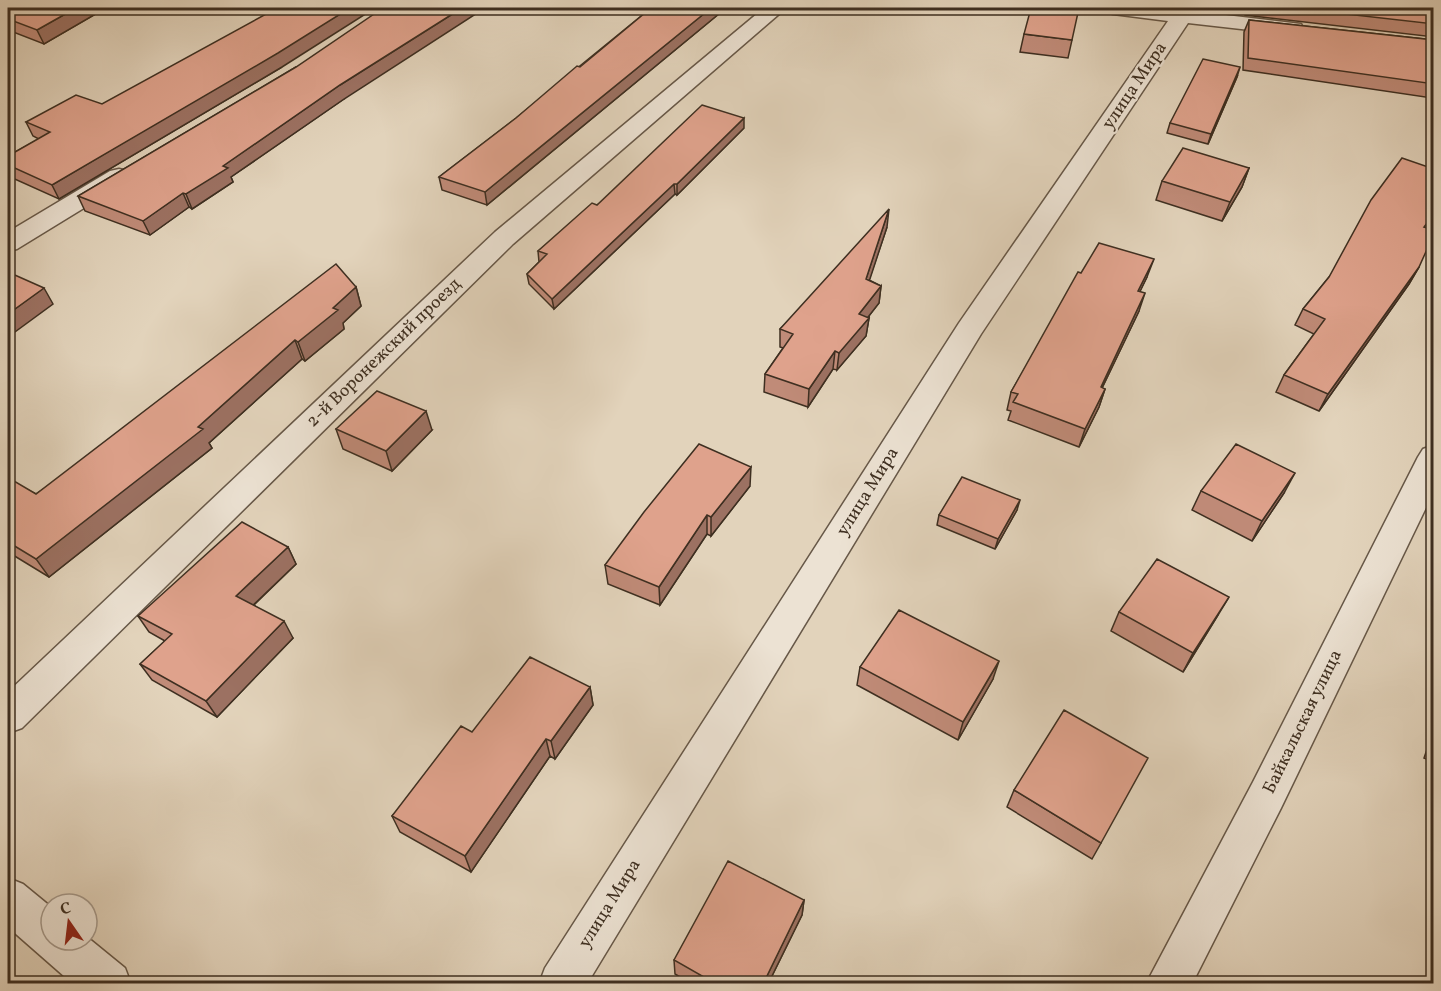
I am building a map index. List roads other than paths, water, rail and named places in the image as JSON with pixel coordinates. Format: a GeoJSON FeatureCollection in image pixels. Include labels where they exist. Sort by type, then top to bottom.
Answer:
{"type":"FeatureCollection","features":[{"type":"Feature","properties":{"kind":"street","name":"2-й Воронежский проезд"},"geometry":{"type":"LineString","coordinates":[[8,716],[504,238],[776,8]]}},
{"type":"Feature","properties":{"kind":"street"},"geometry":{"type":"LineString","coordinates":[[1113,8],[1182,12],[1308,31]]}},
{"type":"Feature","properties":{"kind":"street","name":"улица Мира"},"geometry":{"type":"LineString","coordinates":[[561,984],[969,330],[1182,12]]}},
{"type":"Feature","properties":{"kind":"street"},"geometry":{"type":"LineString","coordinates":[[8,243],[139,165]]}},
{"type":"Feature","properties":{"kind":"street","name":"Байкальская улица"},"geometry":{"type":"LineString","coordinates":[[1168,984],[1267,795],[1434,457]]}},
{"type":"Feature","properties":{"kind":"street"},"geometry":{"type":"LineString","coordinates":[[8,899],[39,925]]}},
{"type":"Feature","properties":{"kind":"street"},"geometry":{"type":"LineString","coordinates":[[70,952],[109,984]]}}]}
